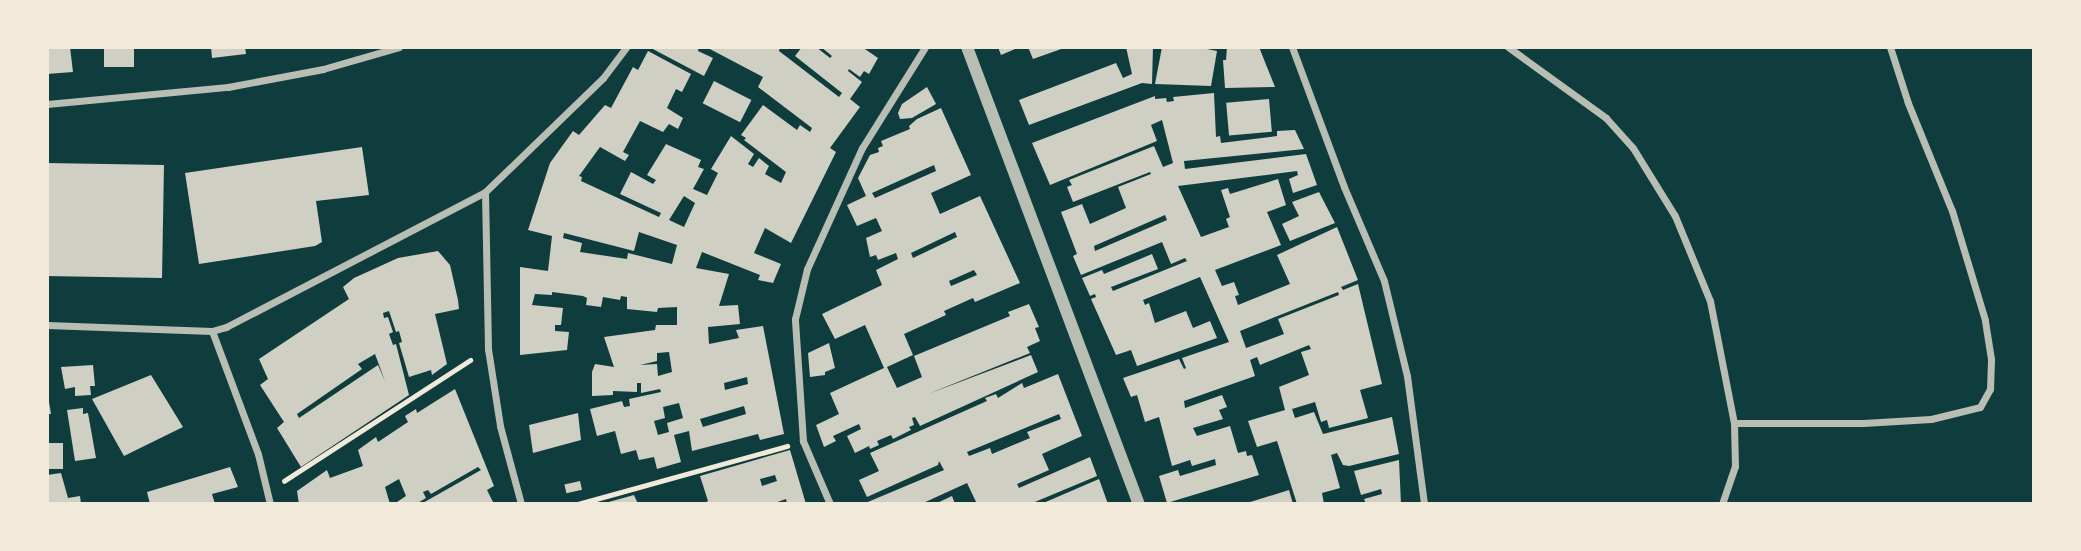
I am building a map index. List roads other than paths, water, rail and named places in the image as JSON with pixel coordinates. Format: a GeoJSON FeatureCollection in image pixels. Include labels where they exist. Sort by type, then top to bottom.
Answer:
{"type":"FeatureCollection","features":[{"type":"Feature","properties":{"kind":"street"},"geometry":{"type":"LineString","coordinates":[[47,104],[228,87],[323,69],[399,47]]}},
{"type":"Feature","properties":{"kind":"street"},"geometry":{"type":"LineString","coordinates":[[47,325],[212,331],[236,323],[485,192],[603,78],[626,47]]}},
{"type":"Feature","properties":{"kind":"street"},"geometry":{"type":"LineString","coordinates":[[830,504],[803,442],[795,319],[807,269],[862,148],[925,47]]}},
{"type":"Feature","properties":{"kind":"street"},"geometry":{"type":"LineString","coordinates":[[967,47],[1139,504]]}},
{"type":"Feature","properties":{"kind":"street"},"geometry":{"type":"LineString","coordinates":[[1292,47],[1344,187],[1384,282],[1407,376],[1424,504]]}},
{"type":"Feature","properties":{"kind":"street"},"geometry":{"type":"LineString","coordinates":[[1508,47],[1606,118],[1633,148],[1656,180],[1675,216],[1710,302],[1734,423],[1735,466],[1722,504]]}},
{"type":"Feature","properties":{"kind":"street"},"geometry":{"type":"LineString","coordinates":[[1734,423],[1863,423],[1931,419],[1980,407],[1990,389],[1990,359],[1985,320],[1952,211],[1908,103],[1890,47]]}},
{"type":"Feature","properties":{"kind":"street"},"geometry":{"type":"LineString","coordinates":[[485,192],[488,349],[500,426],[521,504]]}},
{"type":"Feature","properties":{"kind":"street"},"geometry":{"type":"LineString","coordinates":[[212,331],[268,491],[270,504]]}}]}
